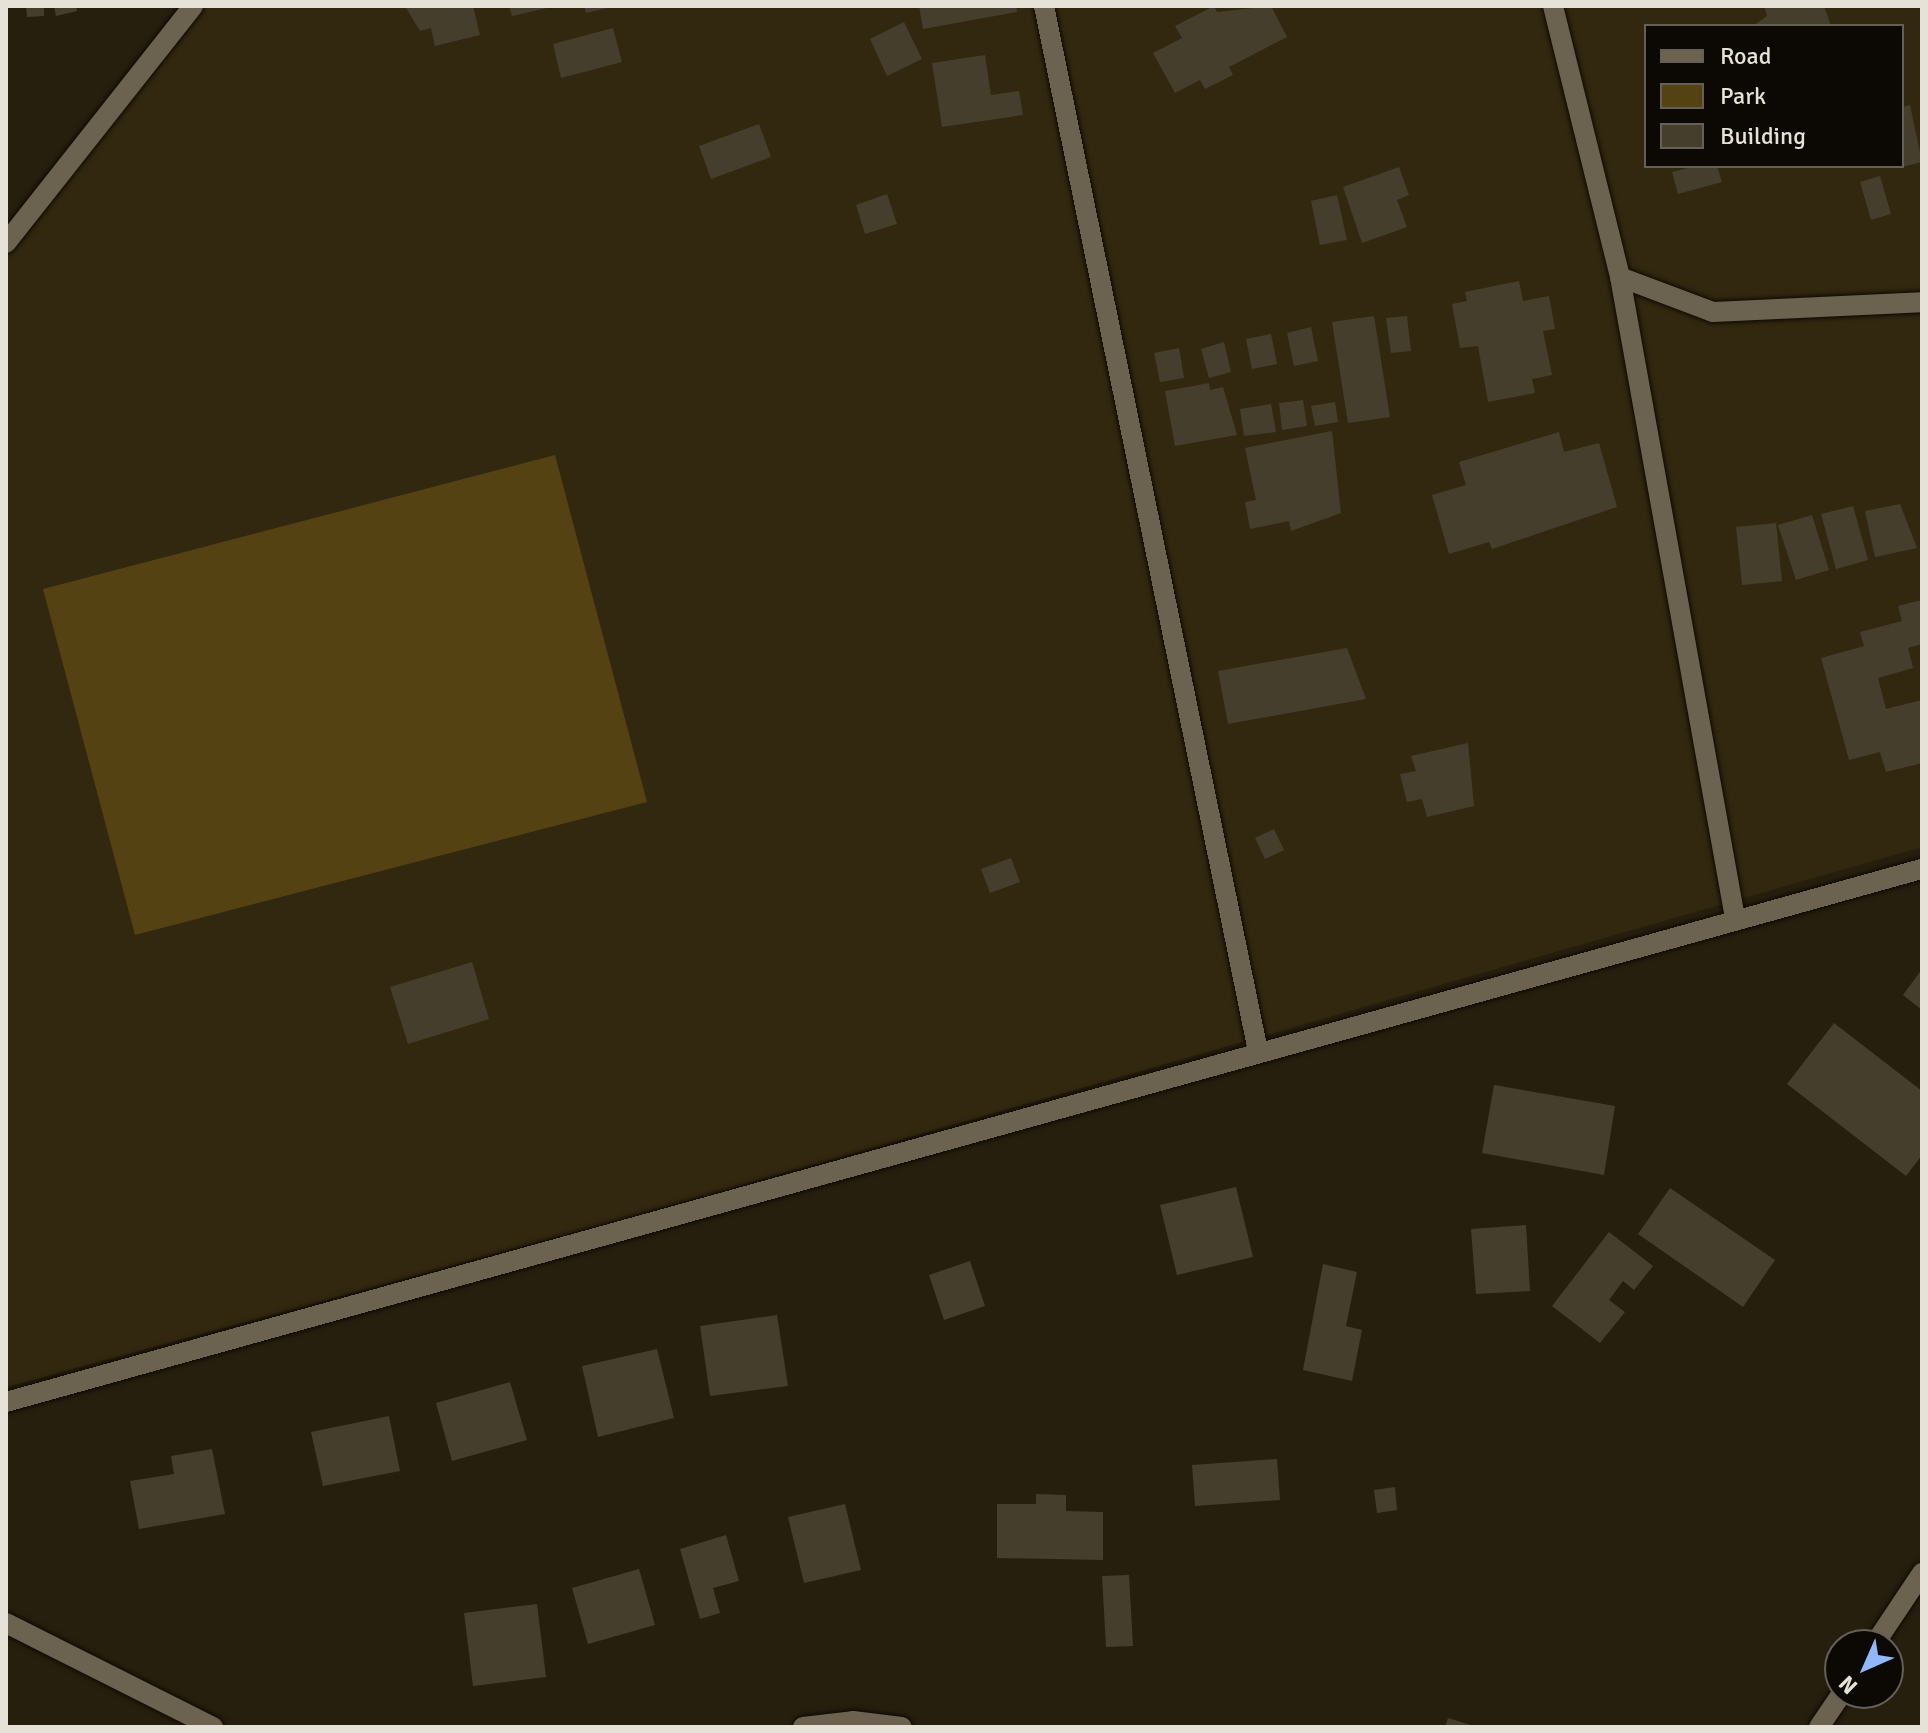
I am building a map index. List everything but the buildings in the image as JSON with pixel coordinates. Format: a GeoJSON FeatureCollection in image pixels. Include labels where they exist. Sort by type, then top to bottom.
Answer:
{"type":"FeatureCollection","features":[{"type":"Feature","properties":{"kind":"street"},"geometry":{"type":"LineString","coordinates":[[6,243],[193,6]]}},
{"type":"Feature","properties":{"kind":"street"},"geometry":{"type":"LineString","coordinates":[[1044,6],[1258,1051]]}},
{"type":"Feature","properties":{"kind":"street"},"geometry":{"type":"LineString","coordinates":[[1553,6],[1620,277],[1735,918]]}},
{"type":"Feature","properties":{"kind":"street"},"geometry":{"type":"LineString","coordinates":[[1620,277],[1713,312],[1922,302]]}},
{"type":"Feature","properties":{"kind":"street"},"geometry":{"type":"LineString","coordinates":[[6,1402],[1735,918],[1922,869]]}},
{"type":"Feature","properties":{"kind":"street"},"geometry":{"type":"LineString","coordinates":[[1885,1629],[1922,1573]]}},
{"type":"Feature","properties":{"kind":"street"},"geometry":{"type":"LineString","coordinates":[[6,1623],[213,1727]]}},
{"type":"Feature","properties":{"kind":"street"},"geometry":{"type":"LineString","coordinates":[[1819,1727],[1831,1709]]}},
{"type":"Feature","properties":{"kind":"street"},"geometry":{"type":"LineString","coordinates":[[803,1727],[853,1721],[902,1727]]}},
{"type":"Feature","properties":{"kind":"shaded area"},"geometry":{"type":"Polygon","coordinates":[[[200,6],[1922,6],[1922,847],[607,1224],[6,1387],[6,238],[200,6]]]}},
{"type":"Feature","properties":{"kind":"green space"},"geometry":{"type":"Polygon","coordinates":[[[555,455],[647,802],[135,935],[43,589],[555,455]]]}}]}
